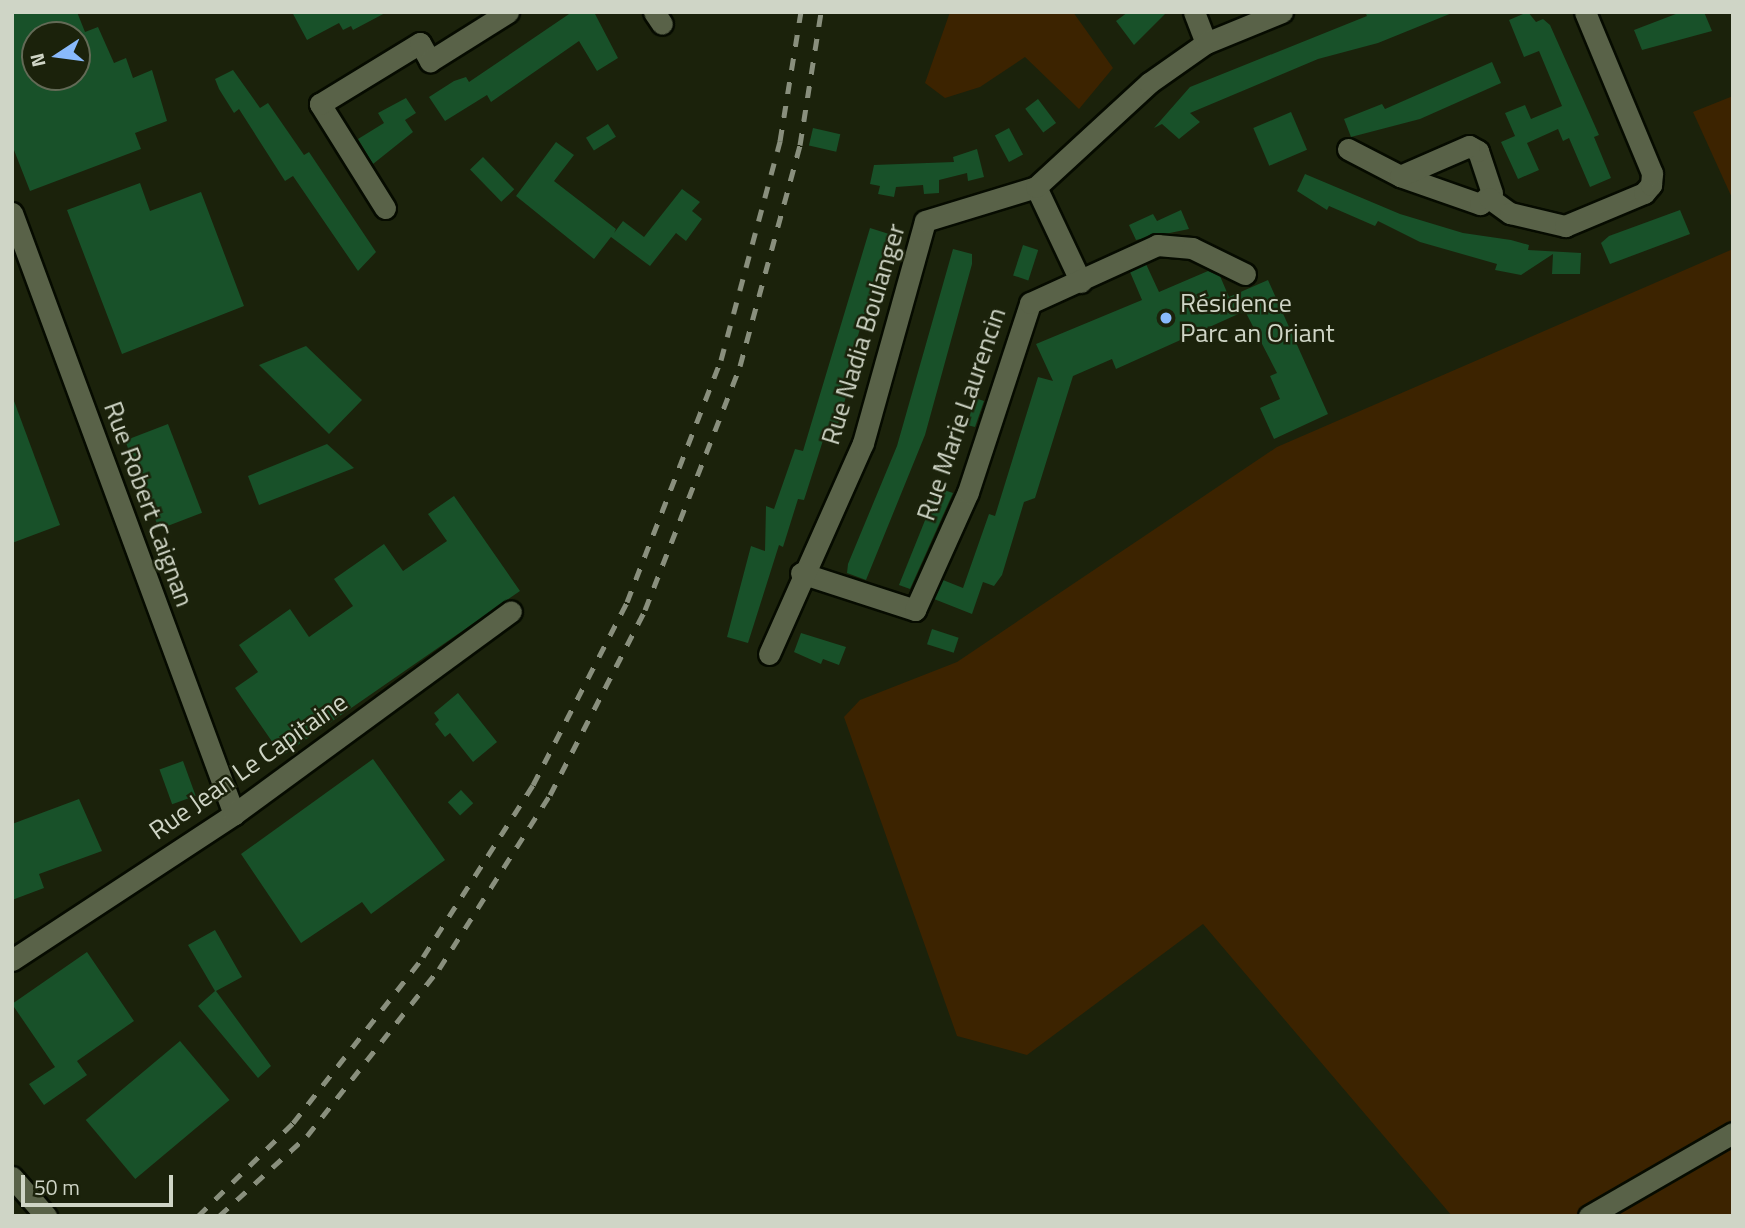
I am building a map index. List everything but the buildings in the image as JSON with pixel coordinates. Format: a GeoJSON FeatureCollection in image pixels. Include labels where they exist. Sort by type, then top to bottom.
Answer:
{"type":"FeatureCollection","features":[{"type":"Feature","properties":{"kind":"street"},"geometry":{"type":"LineString","coordinates":[[386,208],[320,104],[420,43],[430,61],[508,12]]}},
{"type":"Feature","properties":{"kind":"street"},"geometry":{"type":"LineString","coordinates":[[1194,12],[1206,43]]}},
{"type":"Feature","properties":{"kind":"street","name":"Rue Nadia Boulanger"},"geometry":{"type":"LineString","coordinates":[[806,564],[863,443],[925,221],[1036,187],[1149,83],[1206,43],[1282,12]]}},
{"type":"Feature","properties":{"kind":"street"},"geometry":{"type":"LineString","coordinates":[[1489,198],[1510,213],[1565,226],[1644,193],[1651,184],[1652,173],[1585,12]]}},
{"type":"Feature","properties":{"kind":"street"},"geometry":{"type":"LineString","coordinates":[[1348,149],[1400,176],[1480,204],[1489,198],[1492,188],[1478,151],[1469,146],[1400,176]]}},
{"type":"Feature","properties":{"kind":"street"},"geometry":{"type":"LineString","coordinates":[[1036,187],[1081,282]]}},
{"type":"Feature","properties":{"kind":"street","name":"Rue Robert Caignan"},"geometry":{"type":"LineString","coordinates":[[12,213],[234,814]]}},
{"type":"Feature","properties":{"kind":"street","name":"Rue Marie Laurencin"},"geometry":{"type":"LineString","coordinates":[[806,564],[915,610],[968,492],[1030,303],[1157,246],[1192,248],[1245,274]]}},
{"type":"Feature","properties":{"kind":"street"},"geometry":{"type":"LineString","coordinates":[[769,654],[806,564]]}},
{"type":"Feature","properties":{"kind":"street","name":"Rue Jean Le Capitaine"},"geometry":{"type":"LineString","coordinates":[[12,960],[234,814],[511,611]]}},
{"type":"Feature","properties":{"kind":"street"},"geometry":{"type":"LineString","coordinates":[[1589,1216],[1733,1133]]}},
{"type":"Feature","properties":{"kind":"street"},"geometry":{"type":"LineString","coordinates":[[12,1177],[46,1216]]}},
{"type":"Feature","properties":{"kind":"shaded area"},"geometry":{"type":"Polygon","coordinates":[[[950,12],[1073,12],[1113,68],[1079,109],[1025,57],[980,87],[945,98],[925,83],[950,12]]]}},
{"type":"Feature","properties":{"kind":"shaded area"},"geometry":{"type":"Polygon","coordinates":[[[1733,96],[1733,200],[1693,112],[1733,96]]]}},
{"type":"Feature","properties":{"kind":"shaded area"},"geometry":{"type":"Polygon","coordinates":[[[1733,249],[1733,1216],[1452,1216],[1203,924],[1027,1055],[957,1036],[844,717],[860,700],[957,662],[1277,447],[1733,249]]]}},
{"type":"Feature","properties":{"kind":"railway"},"geometry":{"type":"LineString","coordinates":[[198,1216],[293,1123],[423,957],[533,785],[627,602],[721,360],[780,141],[801,12]]}},
{"type":"Feature","properties":{"kind":"railway"},"geometry":{"type":"LineString","coordinates":[[219,1216],[307,1136],[439,969],[550,795],[645,610],[740,366],[800,145],[821,12]]}},
{"type":"Feature","properties":{"kind":"place","name":"Résidence Parc an Oriant"},"geometry":{"type":"Point","coordinates":[1166,318]}}]}
